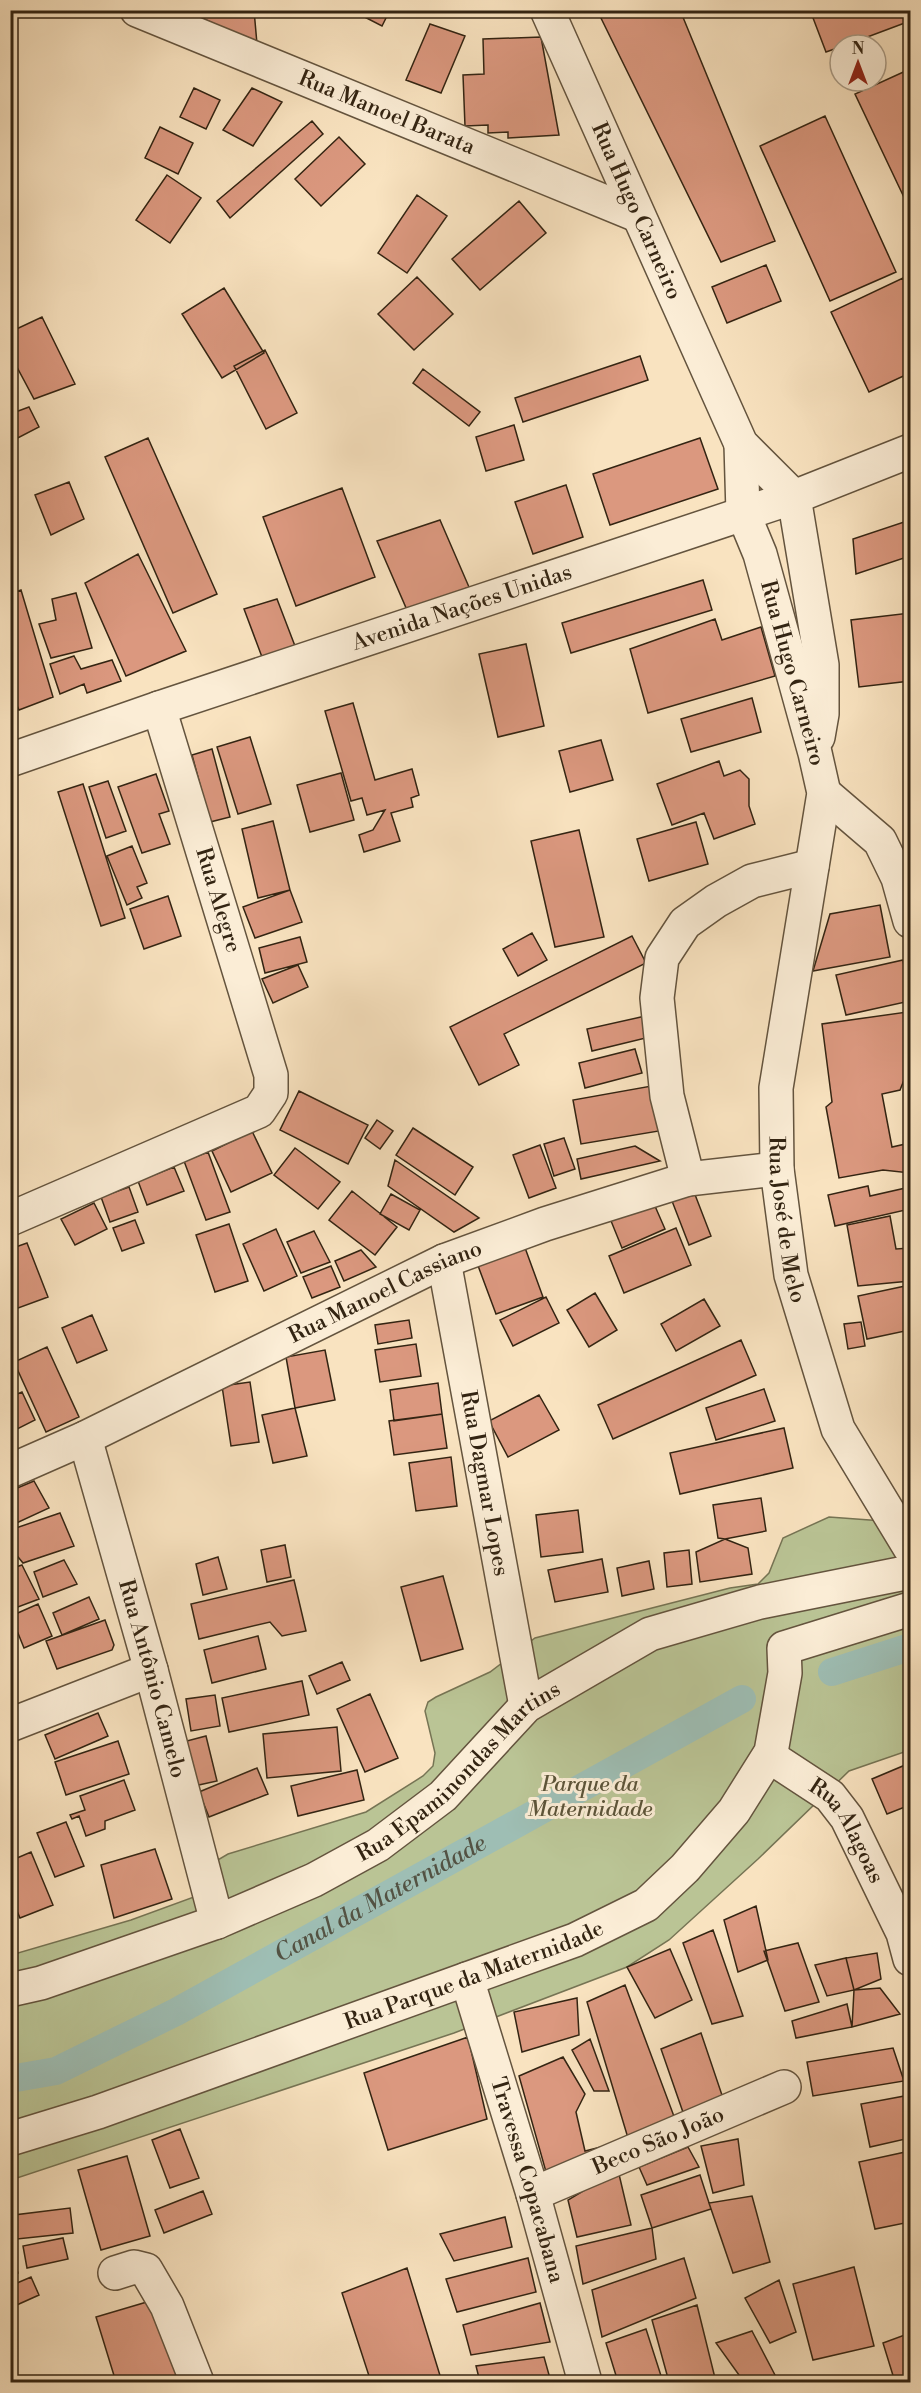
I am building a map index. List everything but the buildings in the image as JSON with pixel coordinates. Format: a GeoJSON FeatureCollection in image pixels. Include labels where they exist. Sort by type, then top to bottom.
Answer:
{"type":"FeatureCollection","features":[{"type":"Feature","properties":{"kind":"street","name":"Rua Manoel Barata"},"geometry":{"type":"LineString","coordinates":[[137,10],[637,215]]}},
{"type":"Feature","properties":{"kind":"street","name":"Rua Hugo Carneiro"},"geometry":{"type":"LineString","coordinates":[[547,10],[741,444],[794,497],[822,665],[822,714],[815,753]]}},
{"type":"Feature","properties":{"kind":"street","name":"Rua Hugo Carneiro"},"geometry":{"type":"LineString","coordinates":[[741,444],[743,513],[760,554],[815,753]]}},
{"type":"Feature","properties":{"kind":"street","name":"Avenida Nações Unidas"},"geometry":{"type":"LineString","coordinates":[[10,760],[159,708],[794,497],[910,451]]}},
{"type":"Feature","properties":{"kind":"street","name":"Rua Alegre"},"geometry":{"type":"LineString","coordinates":[[10,1219],[259,1111],[271,1093],[271,1075],[159,708]]}},
{"type":"Feature","properties":{"kind":"street","name":"Rua José de Melo"},"geometry":{"type":"LineString","coordinates":[[815,753],[824,793],[776,1088],[777,1169],[791,1275],[838,1429],[910,1548]]}},
{"type":"Feature","properties":{"kind":"street"},"geometry":{"type":"LineString","coordinates":[[824,793],[880,841],[898,878],[910,921]]}},
{"type":"Feature","properties":{"kind":"street"},"geometry":{"type":"LineString","coordinates":[[688,1179],[667,1096],[657,998],[662,958],[685,923],[716,901],[752,881],[812,866]]}},
{"type":"Feature","properties":{"kind":"street","name":"Rua Manoel Cassiano"},"geometry":{"type":"LineString","coordinates":[[10,1471],[85,1438],[444,1261],[545,1224],[688,1179],[777,1169]]}},
{"type":"Feature","properties":{"kind":"street","name":"Rua Dagmar Lopes"},"geometry":{"type":"LineString","coordinates":[[444,1261],[526,1706]]}},
{"type":"Feature","properties":{"kind":"street","name":"Rua Antônio Camelo"},"geometry":{"type":"LineString","coordinates":[[85,1438],[151,1670],[217,1922]]}},
{"type":"Feature","properties":{"kind":"street","name":"Rua Epaminondas Martins"},"geometry":{"type":"LineString","coordinates":[[10,1990],[41,1983],[217,1922],[314,1880],[378,1845],[443,1796],[526,1706],[650,1634],[760,1602],[910,1572]]}},
{"type":"Feature","properties":{"kind":"street","name":"Rua Parque da Maternidade"},"geometry":{"type":"LineString","coordinates":[[10,2139],[98,2112],[467,1980],[575,1940],[646,1905],[685,1868],[734,1811],[769,1756],[785,1673],[784,1648],[760,1602]]}},
{"type":"Feature","properties":{"kind":"street"},"geometry":{"type":"LineString","coordinates":[[784,1648],[910,1609]]}},
{"type":"Feature","properties":{"kind":"street"},"geometry":{"type":"LineString","coordinates":[[10,1725],[151,1670]]}},
{"type":"Feature","properties":{"kind":"street","name":"Rua Alagoas"},"geometry":{"type":"LineString","coordinates":[[769,1756],[830,1796],[847,1818],[903,1933],[910,1959]]}},
{"type":"Feature","properties":{"kind":"street","name":"Travessa Copacabana"},"geometry":{"type":"LineString","coordinates":[[467,1980],[533,2194],[585,2382]]}},
{"type":"Feature","properties":{"kind":"street","name":"Beco São João"},"geometry":{"type":"LineString","coordinates":[[533,2194],[784,2087]]}},
{"type":"Feature","properties":{"kind":"street"},"geometry":{"type":"LineString","coordinates":[[115,2273],[134,2267],[146,2270],[167,2306],[197,2382]]}},
{"type":"Feature","properties":{"kind":"green space","name":"Parque da Maternidade"},"geometry":{"type":"Polygon","coordinates":[[[829,1517],[910,1523],[910,1750],[849,1771],[758,1859],[669,1940],[627,1967],[454,2033],[11,2180],[11,1955],[131,1920],[205,1893],[216,1861],[228,1854],[366,1812],[423,1776],[433,1766],[435,1753],[425,1711],[428,1702],[490,1672],[535,1638],[730,1588],[758,1584],[769,1573],[783,1538],[829,1517]]]}},
{"type":"Feature","properties":{"kind":"waterway","name":"Canal da Maternidade"},"geometry":{"type":"LineString","coordinates":[[832,1672],[910,1647]]}},
{"type":"Feature","properties":{"kind":"waterway","name":"Canal da Maternidade"},"geometry":{"type":"LineString","coordinates":[[10,2079],[56,2071],[176,2012],[742,1699]]}}]}
